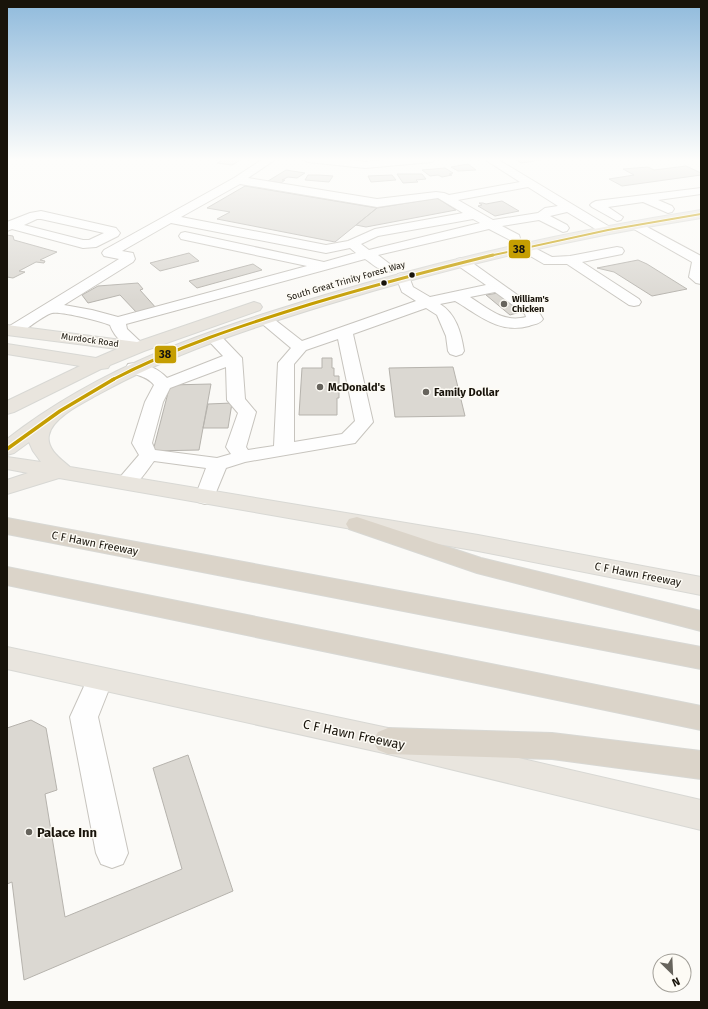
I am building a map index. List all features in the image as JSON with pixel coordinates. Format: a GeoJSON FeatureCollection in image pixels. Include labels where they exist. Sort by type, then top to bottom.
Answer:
{"type":"FeatureCollection","features":[{"type":"Feature","properties":{"kind":"highway"},"geometry":{"type":"LineString","coordinates":[[357,524],[477,565],[701,621]]}},
{"type":"Feature","properties":{"kind":"highway","name":"C F Hawn Freeway"},"geometry":{"type":"LineString","coordinates":[[10,527],[701,658]]}},
{"type":"Feature","properties":{"kind":"highway"},"geometry":{"type":"LineString","coordinates":[[7,576],[701,718]]}},
{"type":"Feature","properties":{"kind":"highway"},"geometry":{"type":"LineString","coordinates":[[388,742],[552,746],[701,765]]}},
{"type":"Feature","properties":{"kind":"main road","name":"South Great Trinity Forest Way"},"geometry":{"type":"LineString","coordinates":[[281,299],[388,268],[514,238],[591,222],[668,209],[701,212]]}},
{"type":"Feature","properties":{"kind":"main road","name":"South Great Trinity Forest Way"},"geometry":{"type":"LineString","coordinates":[[7,408],[99,363],[138,347],[219,318],[266,311],[525,247],[701,212]]}},
{"type":"Feature","properties":{"kind":"main road"},"geometry":{"type":"LineString","coordinates":[[388,268],[403,278]]}},
{"type":"Feature","properties":{"kind":"main road","name":"South Great Trinity Forest Way"},"geometry":{"type":"LineString","coordinates":[[7,449],[47,418],[87,393],[134,368],[213,337],[266,311]]}},
{"type":"Feature","properties":{"kind":"main road","name":"Murdock Road"},"geometry":{"type":"LineString","coordinates":[[10,330],[172,352]]}},
{"type":"Feature","properties":{"kind":"main road","name":"Murdock Road"},"geometry":{"type":"LineString","coordinates":[[7,348],[134,368]]}},
{"type":"Feature","properties":{"kind":"main road"},"geometry":{"type":"LineString","coordinates":[[47,418],[38,436],[40,444],[45,454],[64,473]]}},
{"type":"Feature","properties":{"kind":"main road","name":"C F Hawn Freeway"},"geometry":{"type":"LineString","coordinates":[[7,463],[357,524],[478,543],[701,586]]}},
{"type":"Feature","properties":{"kind":"main road"},"geometry":{"type":"LineString","coordinates":[[7,487],[30,479],[64,473]]}},
{"type":"Feature","properties":{"kind":"main road","name":"C F Hawn Freeway"},"geometry":{"type":"LineString","coordinates":[[7,658],[388,742],[701,815]]}},
{"type":"Feature","properties":{"kind":"street"},"geometry":{"type":"LineString","coordinates":[[10,330],[49,308],[128,259],[128,256],[109,253],[193,206]]}},
{"type":"Feature","properties":{"kind":"street"},"geometry":{"type":"LineString","coordinates":[[459,206],[493,224],[514,238]]}},
{"type":"Feature","properties":{"kind":"street"},"geometry":{"type":"LineString","coordinates":[[540,206],[545,213],[563,228]]}},
{"type":"Feature","properties":{"kind":"street"},"geometry":{"type":"LineString","coordinates":[[565,206],[606,230]]}},
{"type":"Feature","properties":{"kind":"street"},"geometry":{"type":"LineString","coordinates":[[598,206],[617,217]]}},
{"type":"Feature","properties":{"kind":"street"},"geometry":{"type":"LineString","coordinates":[[662,206],[668,209]]}},
{"type":"Feature","properties":{"kind":"street"},"geometry":{"type":"LineString","coordinates":[[49,308],[89,313],[117,322],[323,265],[493,224],[568,208]]}},
{"type":"Feature","properties":{"kind":"street"},"geometry":{"type":"LineString","coordinates":[[41,215],[112,231],[114,233],[90,244],[82,244],[9,226],[34,216],[41,215]]}},
{"type":"Feature","properties":{"kind":"street"},"geometry":{"type":"LineString","coordinates":[[171,219],[326,249],[352,244],[375,233],[475,215]]}},
{"type":"Feature","properties":{"kind":"street"},"geometry":{"type":"LineString","coordinates":[[636,225],[699,260],[696,278],[701,280]]}},
{"type":"Feature","properties":{"kind":"street"},"geometry":{"type":"LineString","coordinates":[[153,229],[323,265]]}},
{"type":"Feature","properties":{"kind":"street"},"geometry":{"type":"LineString","coordinates":[[352,244],[388,268]]}},
{"type":"Feature","properties":{"kind":"street"},"geometry":{"type":"LineString","coordinates":[[525,247],[549,261],[570,260],[617,251]]}},
{"type":"Feature","properties":{"kind":"street"},"geometry":{"type":"LineString","coordinates":[[570,260],[634,302]]}},
{"type":"Feature","properties":{"kind":"street"},"geometry":{"type":"LineString","coordinates":[[458,296],[495,320],[508,325],[524,324],[535,320],[532,312],[462,262]]}},
{"type":"Feature","properties":{"kind":"street"},"geometry":{"type":"LineString","coordinates":[[403,278],[407,289],[444,313],[454,336],[456,351]]}},
{"type":"Feature","properties":{"kind":"street"},"geometry":{"type":"LineString","coordinates":[[284,449],[286,362],[300,347],[428,302],[498,287]]}},
{"type":"Feature","properties":{"kind":"street"},"geometry":{"type":"LineString","coordinates":[[197,301],[219,318]]}},
{"type":"Feature","properties":{"kind":"street"},"geometry":{"type":"LineString","coordinates":[[266,311],[300,347]]}},
{"type":"Feature","properties":{"kind":"street"},"geometry":{"type":"LineString","coordinates":[[117,322],[120,331],[138,347]]}},
{"type":"Feature","properties":{"kind":"street"},"geometry":{"type":"LineString","coordinates":[[234,358],[163,385],[154,402],[142,444],[149,455],[218,464],[242,457],[348,439],[364,422],[345,332]]}},
{"type":"Feature","properties":{"kind":"street"},"geometry":{"type":"LineString","coordinates":[[213,337],[234,358],[236,400],[247,412],[236,447],[242,457]]}},
{"type":"Feature","properties":{"kind":"street"},"geometry":{"type":"LineString","coordinates":[[134,368],[150,372],[158,376],[163,385]]}},
{"type":"Feature","properties":{"kind":"street"},"geometry":{"type":"LineString","coordinates":[[125,483],[149,455]]}},
{"type":"Feature","properties":{"kind":"street"},"geometry":{"type":"LineString","coordinates":[[205,497],[218,464]]}},
{"type":"Feature","properties":{"kind":"street"},"geometry":{"type":"LineString","coordinates":[[100,679],[84,717],[112,853]]}},
{"type":"Feature","properties":{"kind":"building"},"geometry":{"type":"Polygon","coordinates":[[[210,206],[366,206],[377,208],[335,242],[217,219],[230,212],[207,208],[210,206]]]}},
{"type":"Feature","properties":{"kind":"building"},"geometry":{"type":"Polygon","coordinates":[[[388,206],[450,206],[456,210],[366,227],[356,225],[377,208],[388,206]]]}},
{"type":"Feature","properties":{"kind":"building"},"geometry":{"type":"Polygon","coordinates":[[[478,206],[511,206],[519,211],[495,216],[478,206]]]}},
{"type":"Feature","properties":{"kind":"building"},"geometry":{"type":"Polygon","coordinates":[[[7,235],[13,236],[14,240],[57,252],[40,260],[45,261],[44,263],[36,262],[19,271],[25,272],[13,278],[7,277],[7,235]]]}},
{"type":"Feature","properties":{"kind":"building"},"geometry":{"type":"Polygon","coordinates":[[[189,253],[199,261],[160,271],[150,263],[189,253]]]}},
{"type":"Feature","properties":{"kind":"building"},"geometry":{"type":"Polygon","coordinates":[[[638,260],[687,289],[652,296],[614,272],[597,268],[638,260]]]}},
{"type":"Feature","properties":{"kind":"building"},"geometry":{"type":"Polygon","coordinates":[[[253,264],[262,270],[197,288],[189,281],[253,264]]]}},
{"type":"Feature","properties":{"kind":"building"},"geometry":{"type":"Polygon","coordinates":[[[138,283],[143,289],[140,290],[157,309],[138,314],[120,295],[88,303],[82,295],[98,286],[138,283]]]}},
{"type":"Feature","properties":{"kind":"building","name":"William's Chicken"},"geometry":{"type":"Polygon","coordinates":[[[498,293],[517,306],[513,306],[520,312],[510,315],[486,295],[498,293]]]}},
{"type":"Feature","properties":{"kind":"building","name":"McDonald's"},"geometry":{"type":"Polygon","coordinates":[[[322,358],[332,358],[334,376],[339,376],[337,415],[299,415],[302,368],[322,368],[322,358]]]}},
{"type":"Feature","properties":{"kind":"building","name":"Family Dollar"},"geometry":{"type":"Polygon","coordinates":[[[453,367],[465,416],[395,417],[389,368],[453,367]]]}},
{"type":"Feature","properties":{"kind":"building"},"geometry":{"type":"Polygon","coordinates":[[[211,384],[199,450],[153,451],[170,385],[211,384]]]}},
{"type":"Feature","properties":{"kind":"building"},"geometry":{"type":"Polygon","coordinates":[[[232,403],[228,428],[203,428],[208,404],[232,403]]]}},
{"type":"Feature","properties":{"kind":"building","name":"Palace Inn"},"geometry":{"type":"Polygon","coordinates":[[[31,720],[46,728],[57,790],[45,794],[65,917],[182,869],[153,768],[188,755],[233,891],[24,980],[12,882],[7,884],[7,728],[31,720]]]}},
{"type":"Feature","properties":{"kind":"transit line","name":"38"},"geometry":{"type":"LineString","coordinates":[[7,449],[33,429],[87,394],[141,365],[221,333],[332,298],[423,272],[608,230],[701,214]]}},
{"type":"Feature","properties":{"kind":"place","name":"William's Chicken"},"geometry":{"type":"Point","coordinates":[504,304]}},
{"type":"Feature","properties":{"kind":"place","name":"McDonald's"},"geometry":{"type":"Point","coordinates":[320,387]}},
{"type":"Feature","properties":{"kind":"place","name":"Family Dollar"},"geometry":{"type":"Point","coordinates":[426,392]}},
{"type":"Feature","properties":{"kind":"place","name":"Palace Inn"},"geometry":{"type":"Point","coordinates":[29,832]}}]}
